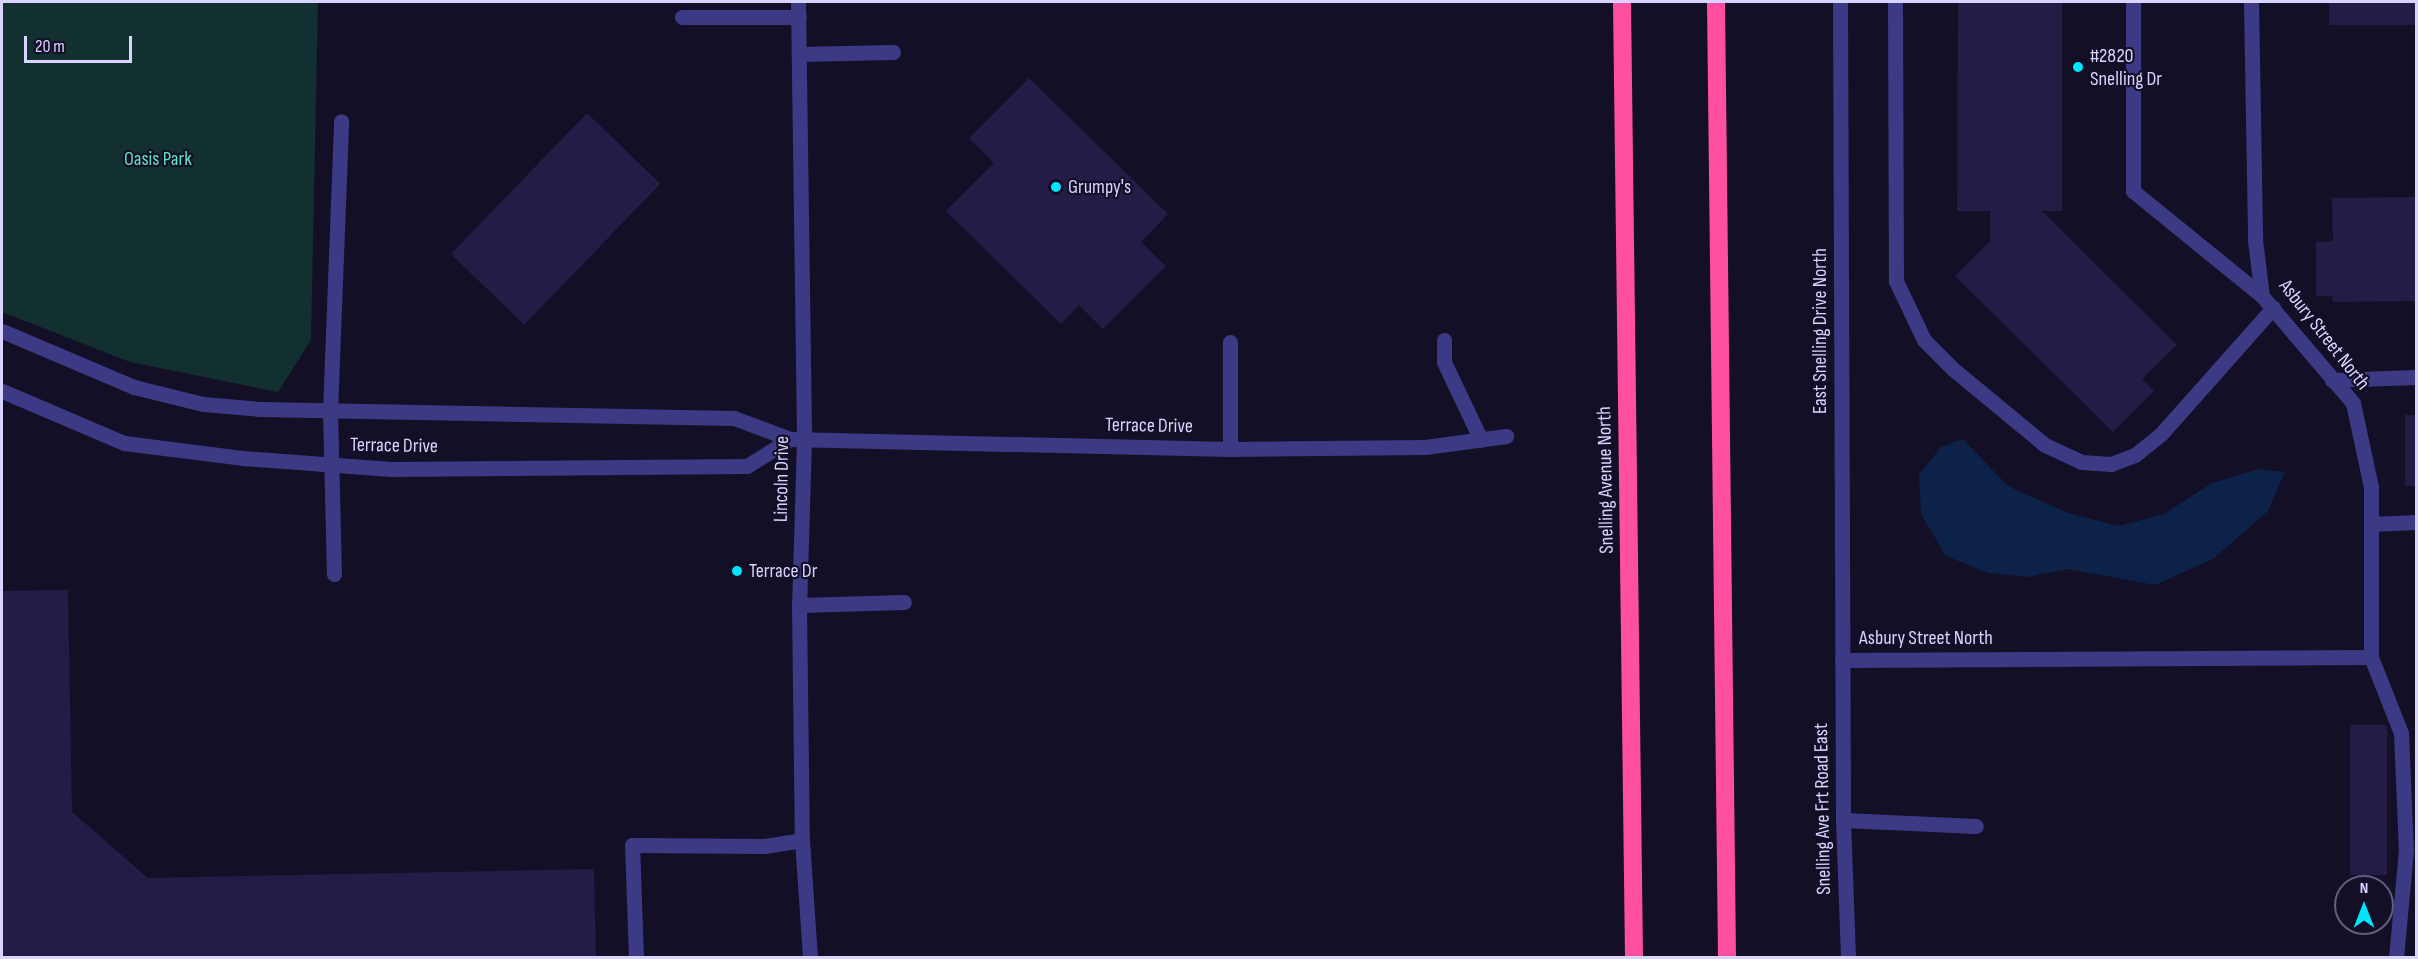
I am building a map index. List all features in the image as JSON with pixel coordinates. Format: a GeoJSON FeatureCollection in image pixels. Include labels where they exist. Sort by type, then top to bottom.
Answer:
{"type":"FeatureCollection","features":[{"type":"Feature","properties":{"kind":"highway","name":"Snelling Avenue North"},"geometry":{"type":"LineString","coordinates":[[1622,2],[1634,957]]}},
{"type":"Feature","properties":{"kind":"highway"},"geometry":{"type":"LineString","coordinates":[[1716,2],[1727,957]]}},
{"type":"Feature","properties":{"kind":"street","name":"Lincoln Drive"},"geometry":{"type":"LineString","coordinates":[[798,2],[799,604],[802,840],[810,957]]}},
{"type":"Feature","properties":{"kind":"street","name":"East Snelling Drive North"},"geometry":{"type":"LineString","coordinates":[[1840,2],[1842,660]]}},
{"type":"Feature","properties":{"kind":"street"},"geometry":{"type":"LineString","coordinates":[[1895,2],[1896,281],[1924,340],[1953,369],[2045,445],[2081,462],[2111,464],[2135,455],[2161,434],[2272,308]]}},
{"type":"Feature","properties":{"kind":"street"},"geometry":{"type":"LineString","coordinates":[[2133,2],[2133,191],[2262,296]]}},
{"type":"Feature","properties":{"kind":"street","name":"Asbury Street North"},"geometry":{"type":"LineString","coordinates":[[2251,2],[2254,240],[2262,296],[2353,403],[2371,487],[2371,657],[2401,733],[2406,850],[2397,957]]}},
{"type":"Feature","properties":{"kind":"street"},"geometry":{"type":"LineString","coordinates":[[682,17],[799,17]]}},
{"type":"Feature","properties":{"kind":"street"},"geometry":{"type":"LineString","coordinates":[[799,54],[893,52]]}},
{"type":"Feature","properties":{"kind":"street"},"geometry":{"type":"LineString","coordinates":[[334,574],[330,412],[340,121]]}},
{"type":"Feature","properties":{"kind":"street","name":"Terrace Drive"},"geometry":{"type":"LineString","coordinates":[[2,331],[113,379],[168,397],[237,407],[330,412],[734,418],[797,439],[1230,449],[1425,447],[1506,436]]}},
{"type":"Feature","properties":{"kind":"street"},"geometry":{"type":"LineString","coordinates":[[1444,340],[1444,362],[1481,440]]}},
{"type":"Feature","properties":{"kind":"street"},"geometry":{"type":"LineString","coordinates":[[1230,342],[1230,449]]}},
{"type":"Feature","properties":{"kind":"street"},"geometry":{"type":"LineString","coordinates":[[2332,380],[2416,377]]}},
{"type":"Feature","properties":{"kind":"street","name":"Terrace Drive"},"geometry":{"type":"LineString","coordinates":[[2,391],[124,443],[331,465],[391,469],[747,466],[797,439]]}},
{"type":"Feature","properties":{"kind":"street"},"geometry":{"type":"LineString","coordinates":[[2371,524],[2416,522]]}},
{"type":"Feature","properties":{"kind":"street"},"geometry":{"type":"LineString","coordinates":[[799,604],[904,602]]}},
{"type":"Feature","properties":{"kind":"street","name":"Asbury Street North"},"geometry":{"type":"LineString","coordinates":[[1842,660],[2371,657]]}},
{"type":"Feature","properties":{"kind":"street","name":"Snelling Ave Frt Road East"},"geometry":{"type":"LineString","coordinates":[[1842,660],[1843,820],[1848,957]]}},
{"type":"Feature","properties":{"kind":"street"},"geometry":{"type":"LineString","coordinates":[[1843,820],[1976,826]]}},
{"type":"Feature","properties":{"kind":"street"},"geometry":{"type":"LineString","coordinates":[[636,957],[632,845],[765,846],[802,840]]}},
{"type":"Feature","properties":{"kind":"green space","name":"Oasis Park"},"geometry":{"type":"Polygon","coordinates":[[[2,2],[318,2],[311,340],[278,392],[130,362],[2,312],[2,2]]]}},
{"type":"Feature","properties":{"kind":"water"},"geometry":{"type":"Polygon","coordinates":[[[1963,439],[2008,486],[2068,513],[2118,526],[2164,514],[2212,483],[2258,469],[2285,472],[2268,511],[2213,559],[2155,585],[2068,569],[2027,577],[1988,573],[1946,556],[1921,514],[1919,475],[1941,447],[1963,439]]]}},
{"type":"Feature","properties":{"kind":"building"},"geometry":{"type":"Polygon","coordinates":[[[1958,2],[2062,2],[2062,211],[2042,211],[2177,345],[2142,379],[2154,391],[2113,432],[1955,276],[1990,241],[1990,211],[1957,211],[1958,2]]]}},
{"type":"Feature","properties":{"kind":"building"},"geometry":{"type":"Polygon","coordinates":[[[2329,2],[2416,2],[2416,25],[2329,25],[2329,2]]]}},
{"type":"Feature","properties":{"kind":"building","name":"Grumpy's"},"geometry":{"type":"Polygon","coordinates":[[[1029,78],[1168,214],[1141,242],[1166,266],[1103,329],[1079,305],[1061,324],[946,211],[994,163],[969,138],[1029,78]]]}},
{"type":"Feature","properties":{"kind":"building"},"geometry":{"type":"Polygon","coordinates":[[[587,113],[660,184],[524,325],[451,254],[587,113]]]}},
{"type":"Feature","properties":{"kind":"building"},"geometry":{"type":"Polygon","coordinates":[[[2416,197],[2416,301],[2333,302],[2332,296],[2316,296],[2316,242],[2333,241],[2332,198],[2416,197]]]}},
{"type":"Feature","properties":{"kind":"building"},"geometry":{"type":"Polygon","coordinates":[[[2405,415],[2416,415],[2416,486],[2405,486],[2405,415]]]}},
{"type":"Feature","properties":{"kind":"building"},"geometry":{"type":"Polygon","coordinates":[[[68,590],[72,812],[148,878],[594,869],[596,958],[2,958],[2,591],[68,590]]]}},
{"type":"Feature","properties":{"kind":"building"},"geometry":{"type":"Polygon","coordinates":[[[2350,725],[2387,725],[2387,875],[2350,875],[2350,725]]]}},
{"type":"Feature","properties":{"kind":"place","name":"#2820 Snelling Dr"},"geometry":{"type":"Point","coordinates":[2078,67]}},
{"type":"Feature","properties":{"kind":"place","name":"Grumpy's"},"geometry":{"type":"Point","coordinates":[1056,187]}},
{"type":"Feature","properties":{"kind":"place","name":"Terrace Dr"},"geometry":{"type":"Point","coordinates":[737,571]}}]}
